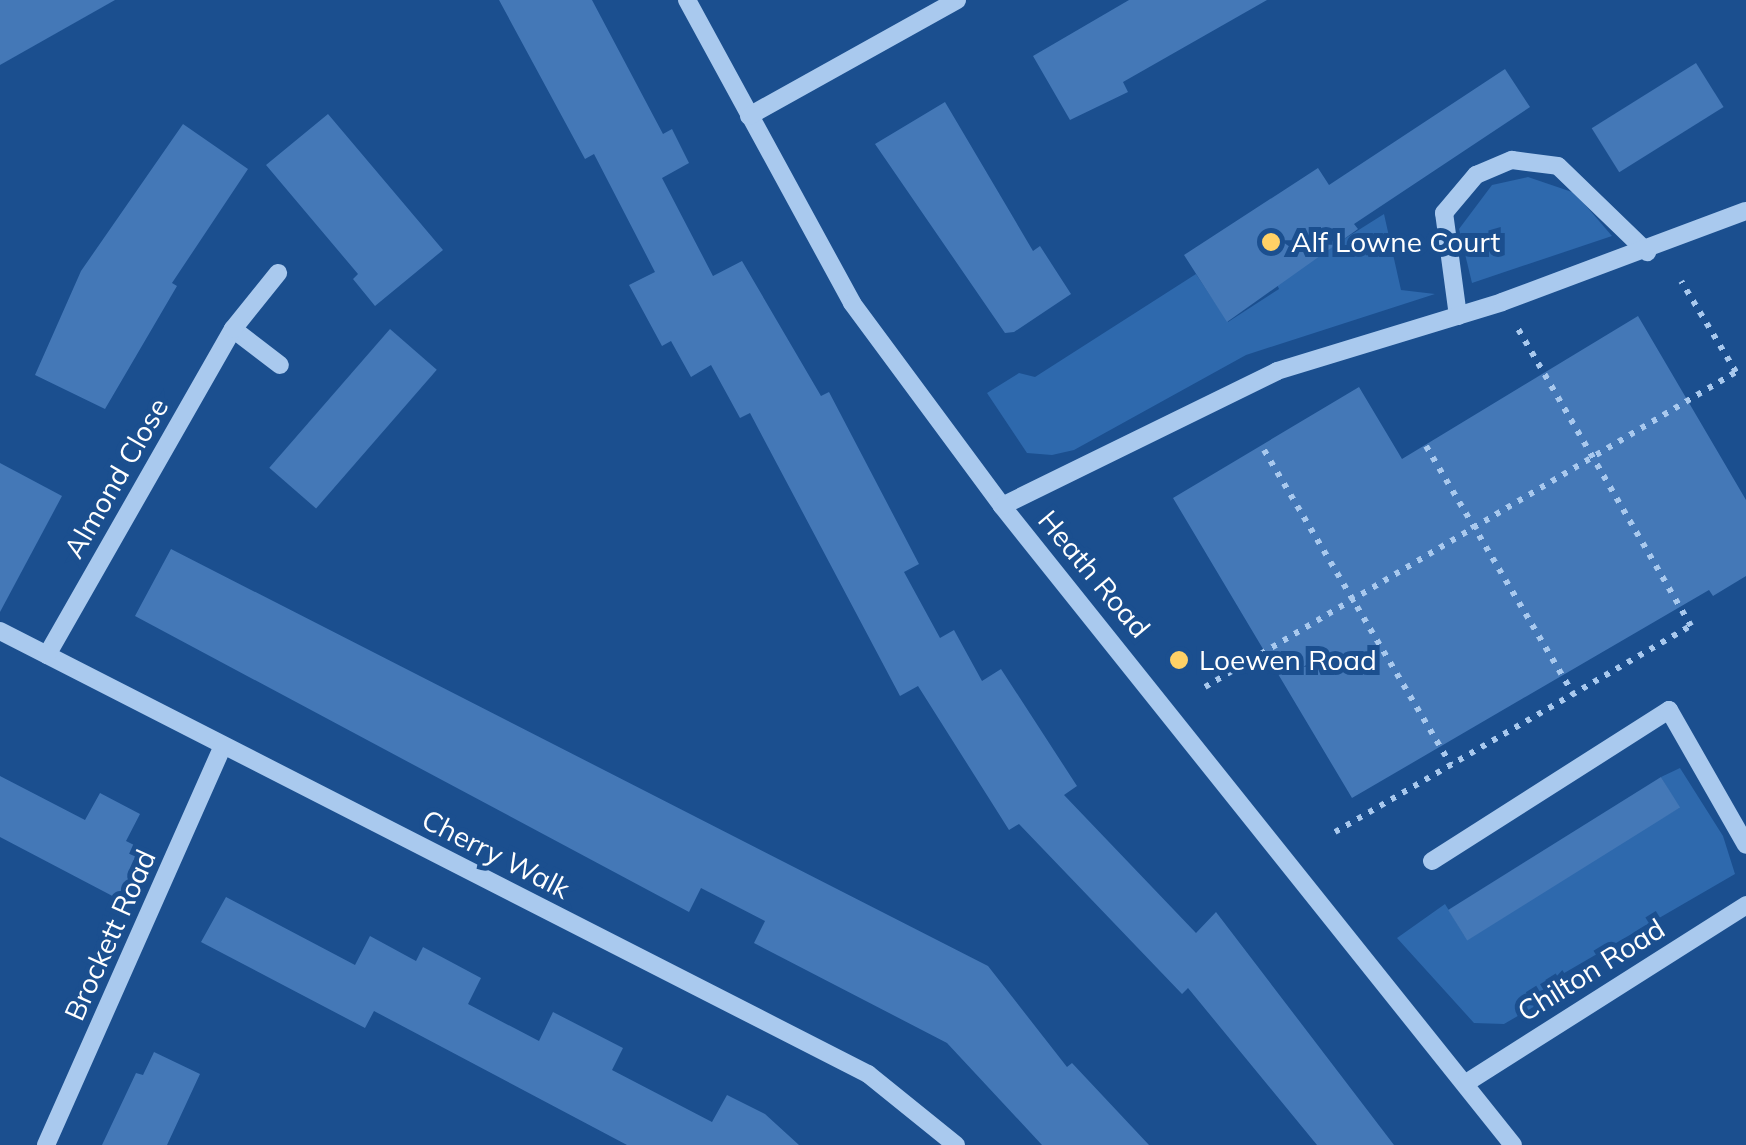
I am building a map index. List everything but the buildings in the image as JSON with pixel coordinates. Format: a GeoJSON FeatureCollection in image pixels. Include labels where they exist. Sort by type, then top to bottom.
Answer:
{"type":"FeatureCollection","features":[{"type":"Feature","properties":{"kind":"street","name":"Heath Road"},"geometry":{"type":"LineString","coordinates":[[686,0],[852,303],[1002,506],[1514,1145]]}},
{"type":"Feature","properties":{"kind":"street"},"geometry":{"type":"LineString","coordinates":[[749,116],[957,0]]}},
{"type":"Feature","properties":{"kind":"street"},"geometry":{"type":"LineString","coordinates":[[1458,316],[1444,213],[1476,175],[1512,160],[1558,166],[1647,252]]}},
{"type":"Feature","properties":{"kind":"street"},"geometry":{"type":"LineString","coordinates":[[1002,506],[1276,370],[1502,302],[1647,252],[1746,210]]}},
{"type":"Feature","properties":{"kind":"street","name":"Almond Close"},"geometry":{"type":"LineString","coordinates":[[47,654],[233,329],[278,274]]}},
{"type":"Feature","properties":{"kind":"street"},"geometry":{"type":"LineString","coordinates":[[233,329],[280,365]]}},
{"type":"Feature","properties":{"kind":"street","name":"Cherry Walk"},"geometry":{"type":"LineString","coordinates":[[0,631],[868,1074],[956,1145]]}},
{"type":"Feature","properties":{"kind":"street"},"geometry":{"type":"LineString","coordinates":[[1432,861],[1669,710],[1746,845]]}},
{"type":"Feature","properties":{"kind":"street","name":"Brockett Road"},"geometry":{"type":"LineString","coordinates":[[46,1145],[223,746]]}},
{"type":"Feature","properties":{"kind":"street","name":"Chilton Road"},"geometry":{"type":"LineString","coordinates":[[1466,1082],[1746,905]]}},
{"type":"Feature","properties":{"kind":"path"},"geometry":{"type":"LineString","coordinates":[[1205,686],[1736,372],[1681,281]]}},
{"type":"Feature","properties":{"kind":"path"},"geometry":{"type":"LineString","coordinates":[[1335,832],[1691,626],[1502,302]]}},
{"type":"Feature","properties":{"kind":"path"},"geometry":{"type":"LineString","coordinates":[[1426,446],[1572,694]]}},
{"type":"Feature","properties":{"kind":"path"},"geometry":{"type":"LineString","coordinates":[[1264,450],[1451,765]]}},
{"type":"Feature","properties":{"kind":"shaded area"},"geometry":{"type":"Polygon","coordinates":[[[1528,177],[1575,193],[1612,236],[1472,283],[1459,229],[1492,185],[1528,177]]]}},
{"type":"Feature","properties":{"kind":"shaded area"},"geometry":{"type":"Polygon","coordinates":[[[1384,214],[1401,290],[1435,294],[1246,355],[1074,450],[1052,455],[1027,453],[987,393],[1019,373],[1035,377],[1196,274],[1228,322],[1279,289],[1276,282],[1384,214]]]}},
{"type":"Feature","properties":{"kind":"shaded area"},"geometry":{"type":"Polygon","coordinates":[[[1680,768],[1723,836],[1735,874],[1547,983],[1535,1006],[1504,1024],[1474,1023],[1397,938],[1445,904],[1464,935],[1679,808],[1661,777],[1680,768]]]}},
{"type":"Feature","properties":{"kind":"place","name":"Alf Lowne Court"},"geometry":{"type":"Point","coordinates":[1271,242]}},
{"type":"Feature","properties":{"kind":"place","name":"Loewen Road"},"geometry":{"type":"Point","coordinates":[1179,660]}}]}
